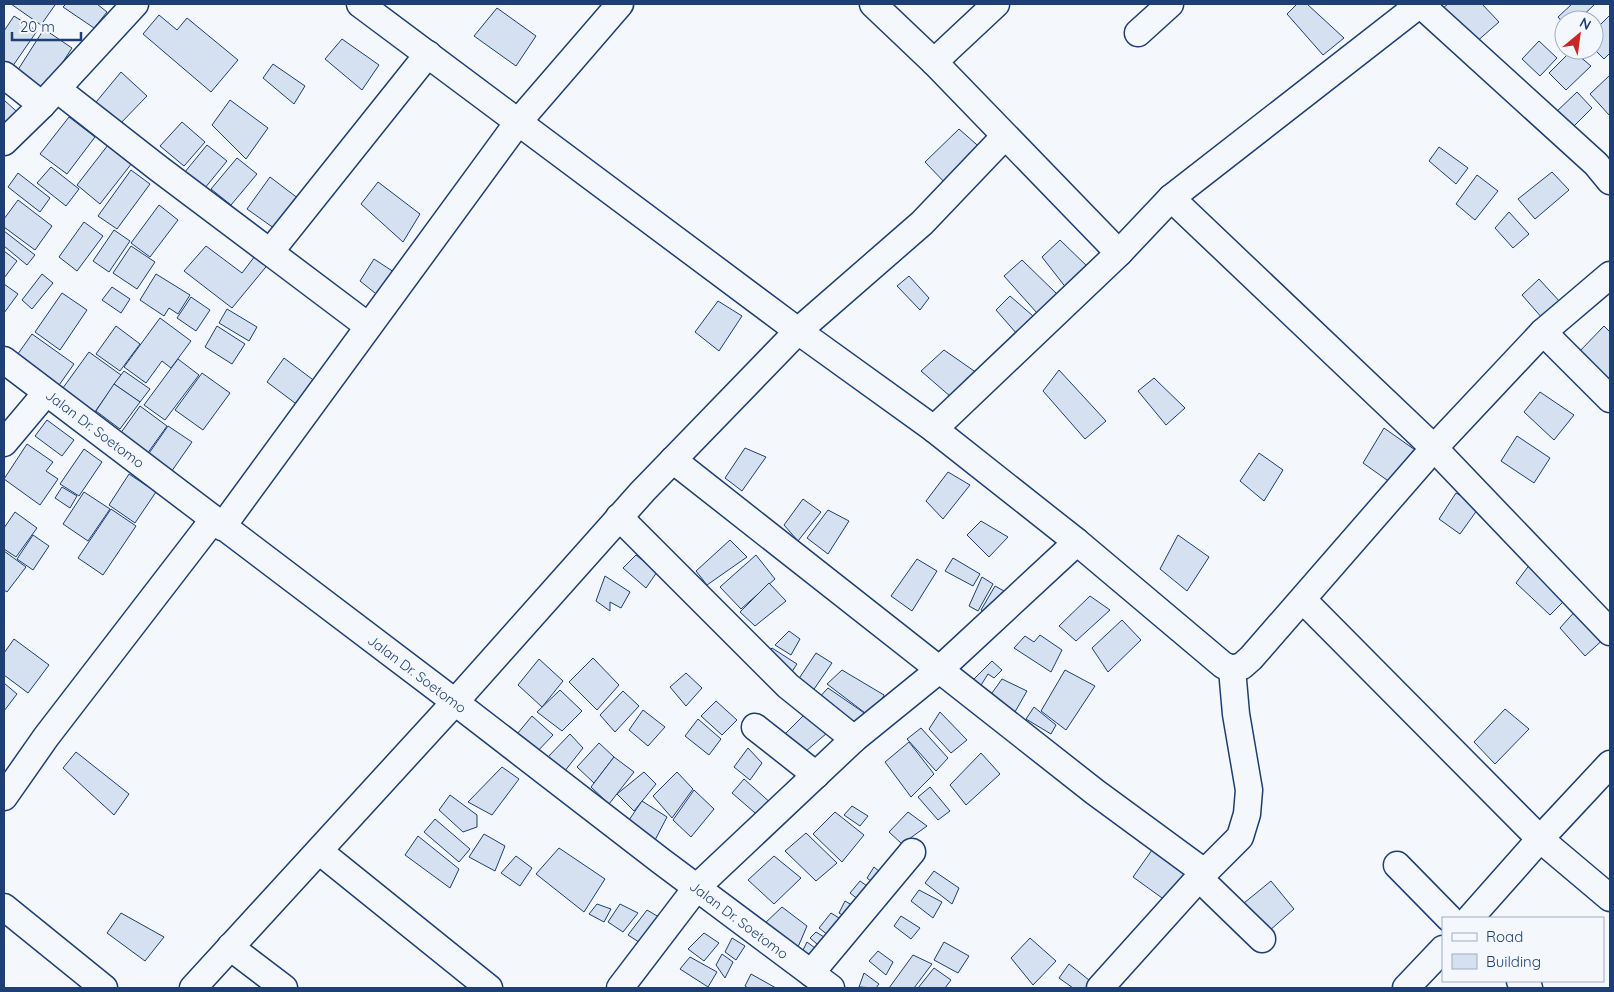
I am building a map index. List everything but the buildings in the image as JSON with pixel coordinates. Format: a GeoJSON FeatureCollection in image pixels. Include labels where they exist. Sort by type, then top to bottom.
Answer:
{"type":"FeatureCollection","features":[{"type":"Feature","properties":{"kind":"street"},"geometry":{"type":"LineString","coordinates":[[4,142],[50,97],[134,4]]}},
{"type":"Feature","properties":{"kind":"street"},"geometry":{"type":"LineString","coordinates":[[360,4],[798,331],[934,429],[1077,542],[1223,665],[1232,669],[1242,666],[1251,658],[1434,448],[1543,332],[1610,275]]}},
{"type":"Feature","properties":{"kind":"street"},"geometry":{"type":"LineString","coordinates":[[4,797],[46,737],[218,523],[368,326],[519,121],[620,4]]}},
{"type":"Feature","properties":{"kind":"street"},"geometry":{"type":"LineString","coordinates":[[873,4],[934,62],[1119,253]]}},
{"type":"Feature","properties":{"kind":"street"},"geometry":{"type":"LineString","coordinates":[[934,62],[996,4]]}},
{"type":"Feature","properties":{"kind":"street"},"geometry":{"type":"LineString","coordinates":[[1138,33],[1170,4]]}},
{"type":"Feature","properties":{"kind":"street"},"geometry":{"type":"LineString","coordinates":[[934,429],[1119,253],[1171,198],[1420,4],[1605,166]]}},
{"type":"Feature","properties":{"kind":"street"},"geometry":{"type":"LineString","coordinates":[[270,252],[428,54]]}},
{"type":"Feature","properties":{"kind":"street"},"geometry":{"type":"LineString","coordinates":[[4,75],[50,97],[270,252],[368,326]]}},
{"type":"Feature","properties":{"kind":"street"},"geometry":{"type":"LineString","coordinates":[[193,988],[455,702],[619,517],[673,460],[798,331],[922,223],[1005,136]]}},
{"type":"Feature","properties":{"kind":"street"},"geometry":{"type":"LineString","coordinates":[[1171,198],[1434,448],[1610,632]]}},
{"type":"Feature","properties":{"kind":"street"},"geometry":{"type":"LineString","coordinates":[[1543,332],[1610,399]]}},
{"type":"Feature","properties":{"kind":"street","name":"Jalan Dr. Soetomo"},"geometry":{"type":"LineString","coordinates":[[4,360],[821,981]]}},
{"type":"Feature","properties":{"kind":"street"},"geometry":{"type":"LineString","coordinates":[[4,443],[46,393]]}},
{"type":"Feature","properties":{"kind":"street"},"geometry":{"type":"LineString","coordinates":[[673,460],[1202,875],[1262,939]]}},
{"type":"Feature","properties":{"kind":"street"},"geometry":{"type":"LineString","coordinates":[[619,517],[788,686],[854,739]]}},
{"type":"Feature","properties":{"kind":"street"},"geometry":{"type":"LineString","coordinates":[[620,988],[697,887],[854,739],[939,670],[1077,542]]}},
{"type":"Feature","properties":{"kind":"street"},"geometry":{"type":"LineString","coordinates":[[1303,600],[1540,839],[1610,898]]}},
{"type":"Feature","properties":{"kind":"street"},"geometry":{"type":"LineString","coordinates":[[1100,988],[1202,875],[1240,837],[1247,814],[1249,790],[1236,714],[1232,669]]}},
{"type":"Feature","properties":{"kind":"street"},"geometry":{"type":"LineString","coordinates":[[755,727],[816,775]]}},
{"type":"Feature","properties":{"kind":"street"},"geometry":{"type":"LineString","coordinates":[[1471,917],[1610,764]]}},
{"type":"Feature","properties":{"kind":"street"},"geometry":{"type":"LineString","coordinates":[[319,851],[489,988]]}},
{"type":"Feature","properties":{"kind":"street"},"geometry":{"type":"LineString","coordinates":[[821,981],[912,852]]}},
{"type":"Feature","properties":{"kind":"street"},"geometry":{"type":"LineString","coordinates":[[1397,865],[1448,917]]}},
{"type":"Feature","properties":{"kind":"street"},"geometry":{"type":"LineString","coordinates":[[4,907],[104,988]]}},
{"type":"Feature","properties":{"kind":"street"},"geometry":{"type":"LineString","coordinates":[[230,947],[284,988]]}},
{"type":"Feature","properties":{"kind":"street"},"geometry":{"type":"LineString","coordinates":[[1406,988],[1442,950]]}}]}
